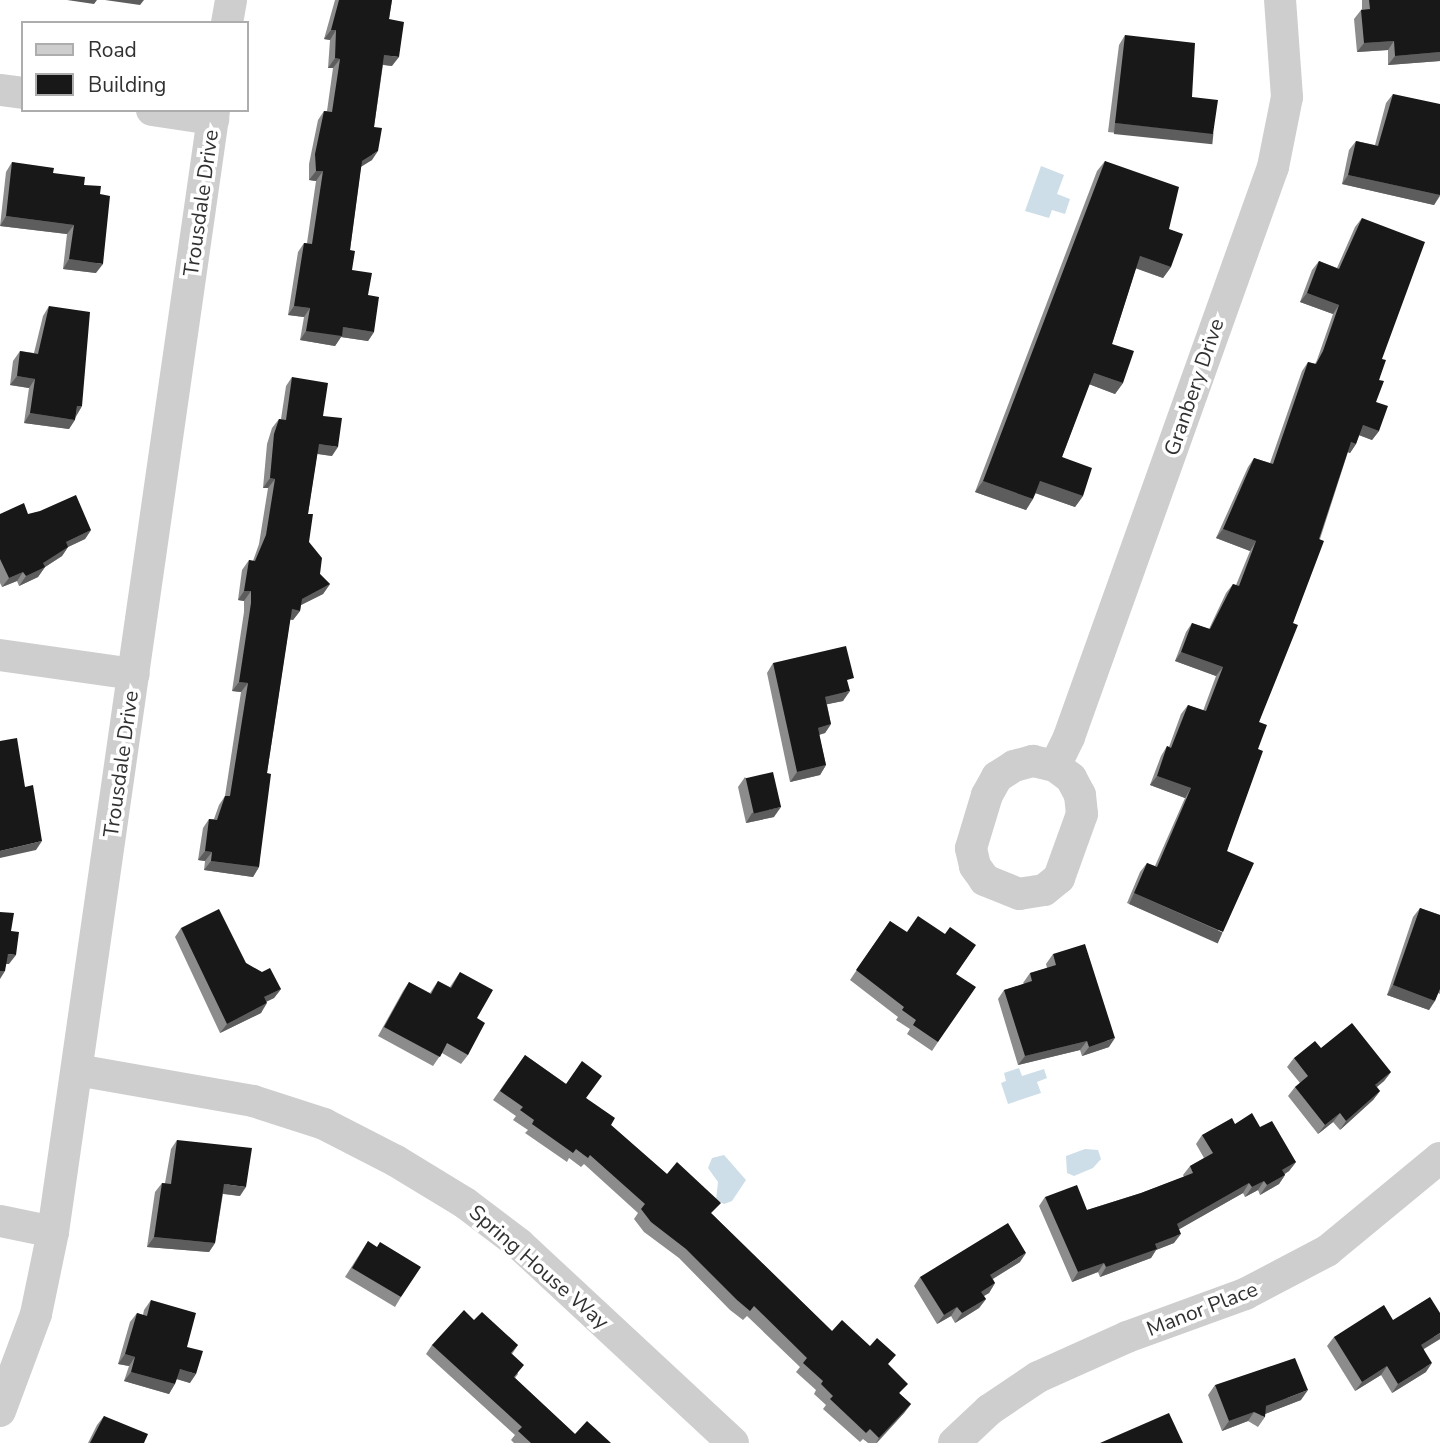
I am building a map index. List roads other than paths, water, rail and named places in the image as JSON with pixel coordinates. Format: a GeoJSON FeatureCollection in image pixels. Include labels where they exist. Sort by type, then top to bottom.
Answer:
{"type":"FeatureCollection","features":[{"type":"Feature","properties":{"kind":"street"},"geometry":{"type":"LineString","coordinates":[[228,21],[231,0]]}},
{"type":"Feature","properties":{"kind":"street","name":"Granbery Drive"},"geometry":{"type":"LineString","coordinates":[[1055,765],[1069,737],[1273,167],[1287,97],[1280,0]]}},
{"type":"Feature","properties":{"kind":"street"},"geometry":{"type":"LineString","coordinates":[[0,90],[21,93]]}},
{"type":"Feature","properties":{"kind":"street"},"geometry":{"type":"LineString","coordinates":[[183,112],[214,114]]}},
{"type":"Feature","properties":{"kind":"street","name":"Trousdale Drive"},"geometry":{"type":"LineString","coordinates":[[0,1411],[31,1333],[53,1233],[214,114]]}},
{"type":"Feature","properties":{"kind":"street"},"geometry":{"type":"LineString","coordinates":[[0,655],[134,674]]}},
{"type":"Feature","properties":{"kind":"street","name":"Spring House Way"},"geometry":{"type":"LineString","coordinates":[[77,1070],[253,1101],[324,1124],[396,1161],[466,1203],[519,1244],[733,1443]]}},
{"type":"Feature","properties":{"kind":"street","name":"Manor Place"},"geometry":{"type":"LineString","coordinates":[[954,1443],[989,1410],[1038,1377],[1127,1337],[1245,1294],[1327,1251],[1440,1158]]}},
{"type":"Feature","properties":{"kind":"street"},"geometry":{"type":"LineString","coordinates":[[0,1222],[53,1233]]}}]}
